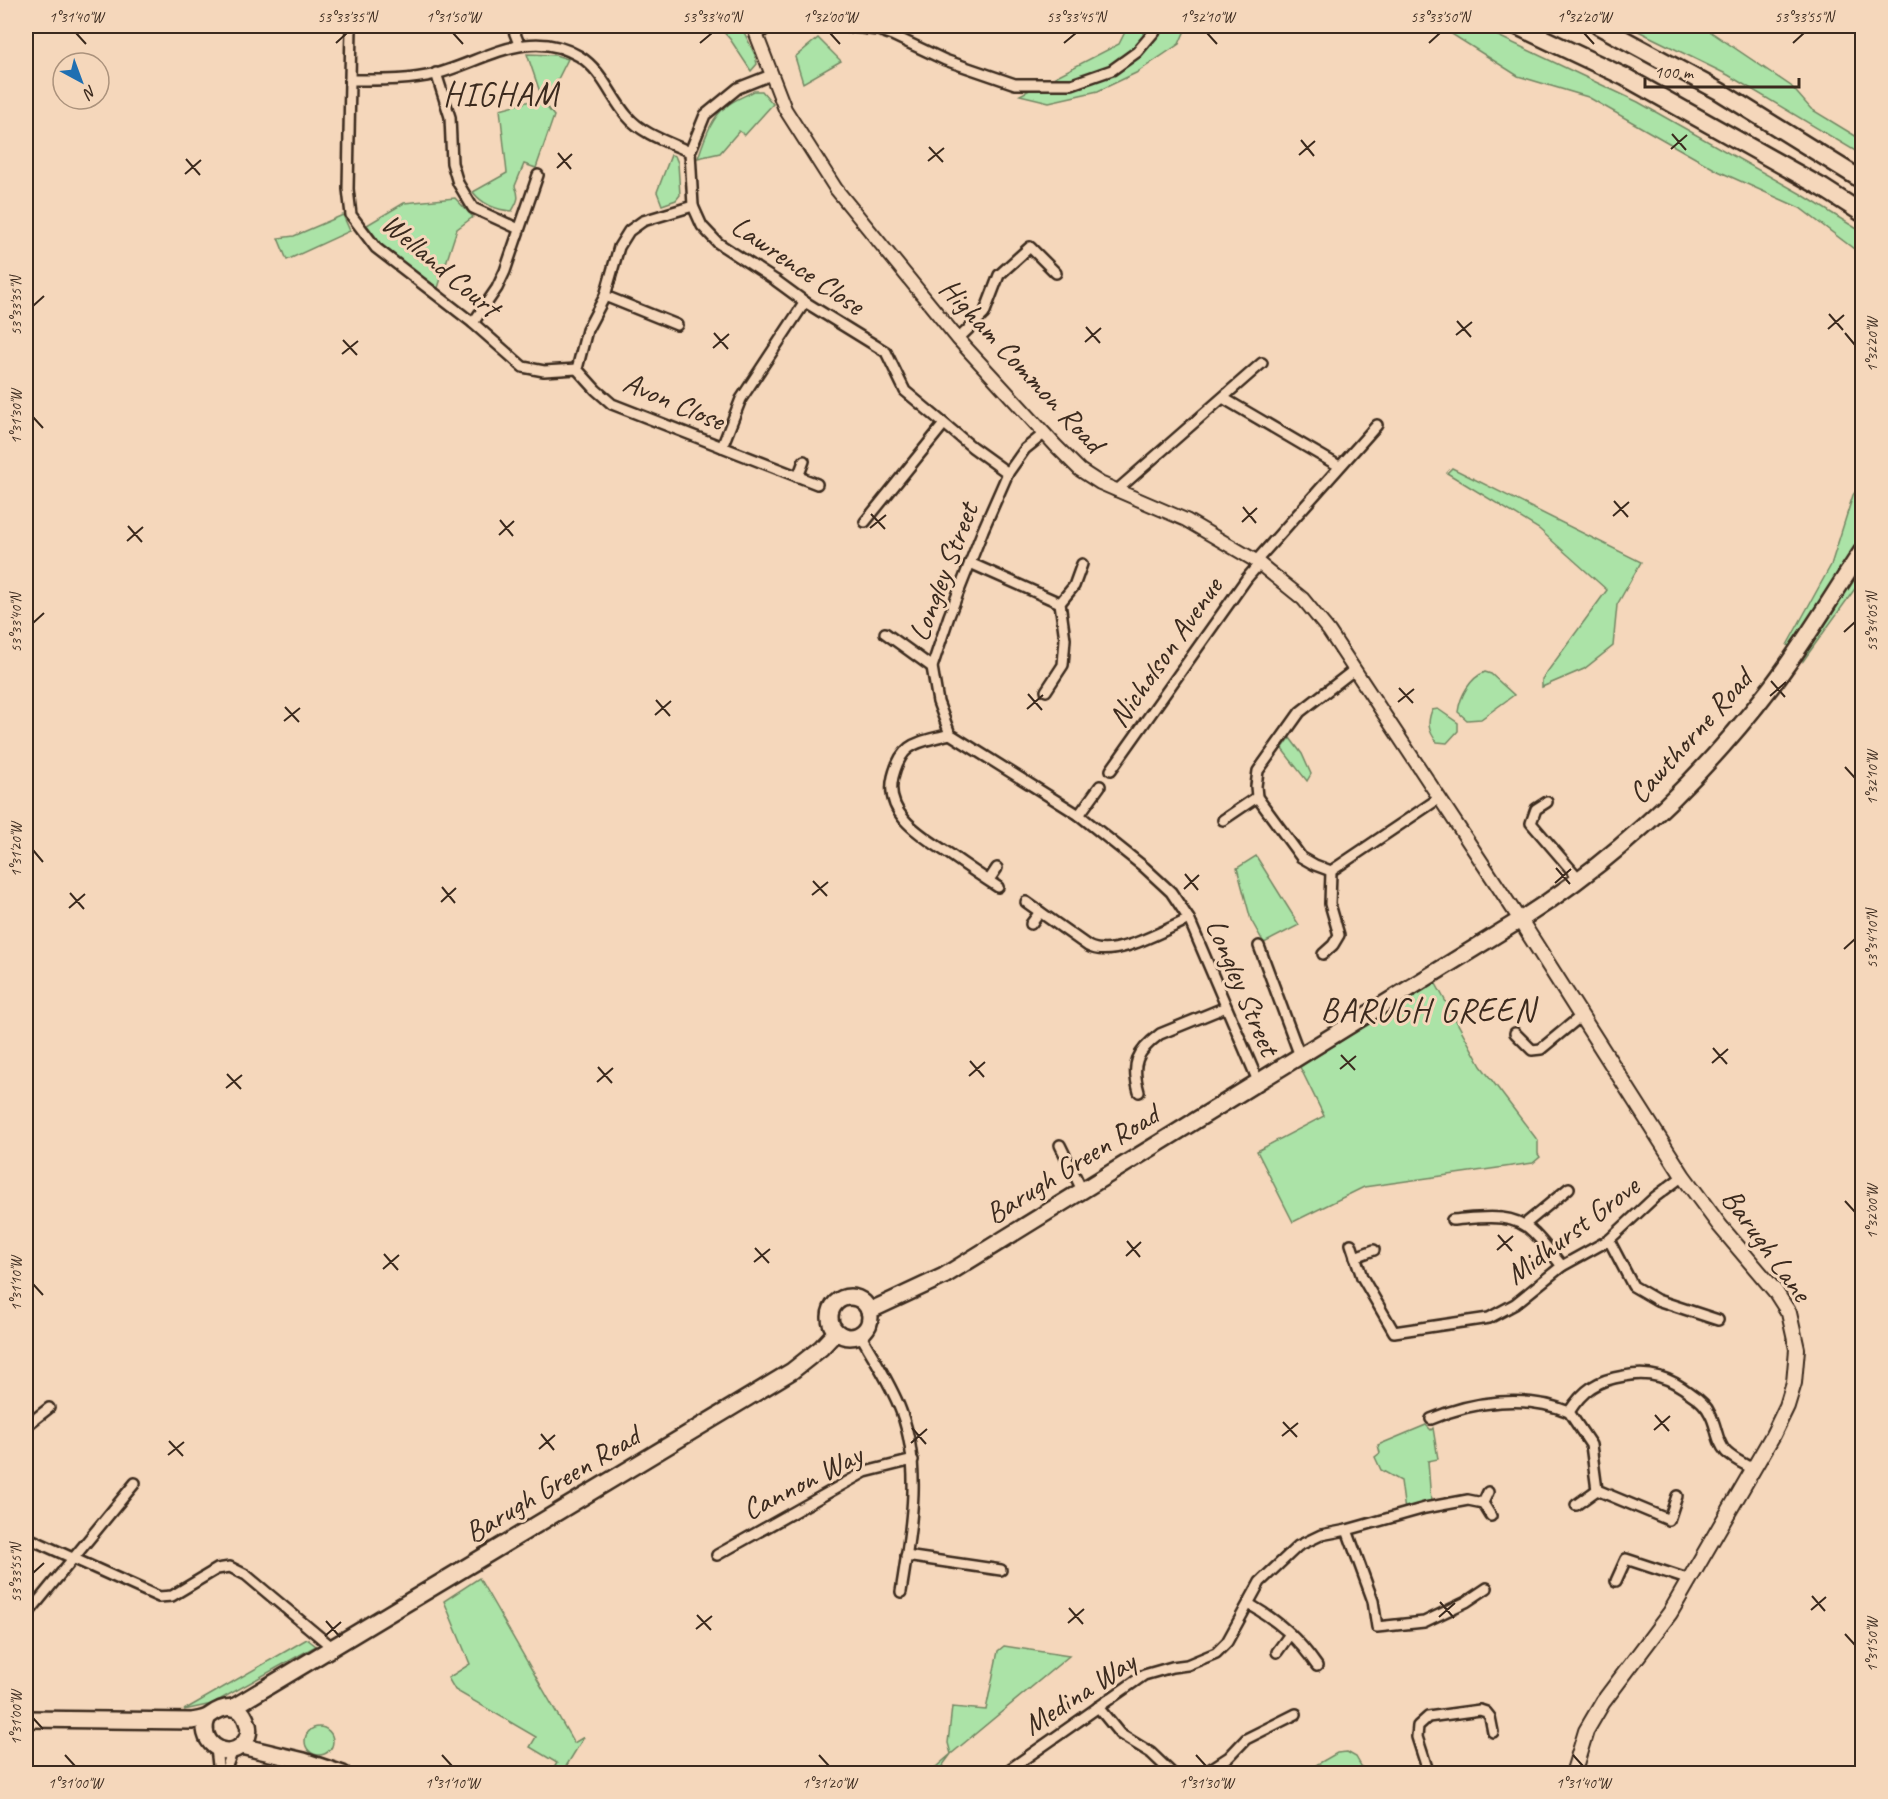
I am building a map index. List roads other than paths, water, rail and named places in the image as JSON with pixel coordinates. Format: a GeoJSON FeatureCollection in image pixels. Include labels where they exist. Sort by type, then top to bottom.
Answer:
{"type":"FeatureCollection","features":[{"type":"Feature","properties":{"kind":"highway"},"geometry":{"type":"LineString","coordinates":[[1517,26],[1625,77],[1823,188],[1863,213]]}},
{"type":"Feature","properties":{"kind":"highway"},"geometry":{"type":"LineString","coordinates":[[1599,26],[1719,91],[1863,180]]}},
{"type":"Feature","properties":{"kind":"main road","name":"Cawthorne Road"},"geometry":{"type":"LineString","coordinates":[[1520,920],[1580,880],[1639,832],[1694,778],[1730,738],[1772,685],[1863,551]]}},
{"type":"Feature","properties":{"kind":"main road","name":"Barugh Lane"},"geometry":{"type":"LineString","coordinates":[[1520,920],[1683,1176],[1720,1226],[1775,1291],[1789,1313],[1797,1349],[1794,1383],[1787,1406],[1773,1435],[1670,1613],[1603,1702],[1586,1731],[1573,1773]]}},
{"type":"Feature","properties":{"kind":"main road","name":"Barugh Green Road"},"geometry":{"type":"LineString","coordinates":[[869,1311],[944,1276],[1520,920]]}},
{"type":"Feature","properties":{"kind":"main road"},"geometry":{"type":"LineString","coordinates":[[846,1298],[858,1299],[869,1311],[869,1323],[860,1334],[846,1337],[837,1332],[830,1321],[830,1315],[836,1303],[846,1298]]}},
{"type":"Feature","properties":{"kind":"main road","name":"Barugh Green Road"},"geometry":{"type":"LineString","coordinates":[[232,1708],[792,1371],[837,1332]]}},
{"type":"Feature","properties":{"kind":"main road","name":"Barugh Green Road"},"geometry":{"type":"LineString","coordinates":[[242,1737],[255,1704],[288,1674]]}},
{"type":"Feature","properties":{"kind":"main road"},"geometry":{"type":"LineString","coordinates":[[26,1719],[192,1721],[208,1717],[218,1709],[232,1708],[240,1712],[242,1737]]}},
{"type":"Feature","properties":{"kind":"main road"},"geometry":{"type":"LineString","coordinates":[[208,1717],[204,1729],[212,1744]]}},
{"type":"Feature","properties":{"kind":"main road"},"geometry":{"type":"LineString","coordinates":[[169,1722],[191,1729],[225,1751],[242,1737]]}},
{"type":"Feature","properties":{"kind":"main road"},"geometry":{"type":"LineString","coordinates":[[242,1737],[343,1773]]}},
{"type":"Feature","properties":{"kind":"street","name":"Welland Court"},"geometry":{"type":"LineString","coordinates":[[351,26],[348,189],[351,215],[376,248],[473,323],[523,367],[544,371],[577,369]]}},
{"type":"Feature","properties":{"kind":"street"},"geometry":{"type":"LineString","coordinates":[[512,26],[519,44]]}},
{"type":"Feature","properties":{"kind":"street"},"geometry":{"type":"LineString","coordinates":[[756,30],[770,26]]}},
{"type":"Feature","properties":{"kind":"street"},"geometry":{"type":"LineString","coordinates":[[845,26],[878,30],[945,60],[1015,84],[1072,84],[1112,70],[1137,52],[1160,26]]}},
{"type":"Feature","properties":{"kind":"street","name":"Higham Common Road"},"geometry":{"type":"LineString","coordinates":[[756,30],[785,109],[836,189],[958,339],[1080,470],[1116,491],[1186,520],[1258,562],[1303,599],[1329,631],[1520,920]]}},
{"type":"Feature","properties":{"kind":"street"},"geometry":{"type":"LineString","coordinates":[[350,80],[402,81],[436,74],[519,44],[550,45],[579,56],[601,76],[627,116],[644,131],[690,152]]}},
{"type":"Feature","properties":{"kind":"street"},"geometry":{"type":"LineString","coordinates":[[436,74],[450,117],[452,163],[458,183],[473,208],[519,229]]}},
{"type":"Feature","properties":{"kind":"street","name":"Lawrence Close"},"geometry":{"type":"LineString","coordinates":[[771,75],[738,88],[705,115],[690,152],[693,206],[702,226],[718,243],[805,302],[886,352],[905,391],[1008,473]]}},
{"type":"Feature","properties":{"kind":"street"},"geometry":{"type":"LineString","coordinates":[[473,323],[505,272],[537,175]]}},
{"type":"Feature","properties":{"kind":"street"},"geometry":{"type":"LineString","coordinates":[[577,369],[587,330],[605,296],[619,247],[629,231],[643,220],[693,206]]}},
{"type":"Feature","properties":{"kind":"street"},"geometry":{"type":"LineString","coordinates":[[958,339],[984,314],[999,275],[1030,247],[1056,273]]}},
{"type":"Feature","properties":{"kind":"street"},"geometry":{"type":"LineString","coordinates":[[605,296],[677,325]]}},
{"type":"Feature","properties":{"kind":"street"},"geometry":{"type":"LineString","coordinates":[[722,447],[741,399],[805,302]]}},
{"type":"Feature","properties":{"kind":"street"},"geometry":{"type":"LineString","coordinates":[[1116,491],[1262,363]]}},
{"type":"Feature","properties":{"kind":"street","name":"Avon Close"},"geometry":{"type":"LineString","coordinates":[[577,369],[612,404],[817,484]]}},
{"type":"Feature","properties":{"kind":"street"},"geometry":{"type":"LineString","coordinates":[[1223,398],[1339,466]]}},
{"type":"Feature","properties":{"kind":"street"},"geometry":{"type":"LineString","coordinates":[[866,522],[944,424]]}},
{"type":"Feature","properties":{"kind":"street","name":"Nicholson Avenue"},"geometry":{"type":"LineString","coordinates":[[1111,771],[1258,562],[1339,466],[1377,425]]}},
{"type":"Feature","properties":{"kind":"street","name":"Longley Street"},"geometry":{"type":"LineString","coordinates":[[1045,433],[1025,449],[1008,473],[970,563],[932,667],[938,702],[950,734],[1079,815],[1144,867],[1171,892],[1189,919],[1258,1081]]}},
{"type":"Feature","properties":{"kind":"street"},"geometry":{"type":"LineString","coordinates":[[798,477],[804,461]]}},
{"type":"Feature","properties":{"kind":"street"},"geometry":{"type":"LineString","coordinates":[[970,563],[1060,603]]}},
{"type":"Feature","properties":{"kind":"street"},"geometry":{"type":"LineString","coordinates":[[1046,691],[1062,665],[1065,639],[1060,603],[1074,586],[1082,564]]}},
{"type":"Feature","properties":{"kind":"street"},"geometry":{"type":"LineString","coordinates":[[885,633],[932,667]]}},
{"type":"Feature","properties":{"kind":"street"},"geometry":{"type":"LineString","coordinates":[[1331,871],[1302,857],[1257,797],[1256,786],[1258,771],[1300,712],[1354,670]]}},
{"type":"Feature","properties":{"kind":"street"},"geometry":{"type":"LineString","coordinates":[[950,734],[914,743],[903,751],[892,783],[893,799],[902,817],[914,831],[998,887]]}},
{"type":"Feature","properties":{"kind":"street"},"geometry":{"type":"LineString","coordinates":[[1079,815],[1100,786]]}},
{"type":"Feature","properties":{"kind":"street"},"geometry":{"type":"LineString","coordinates":[[1223,820],[1257,797]]}},
{"type":"Feature","properties":{"kind":"street"},"geometry":{"type":"LineString","coordinates":[[1331,871],[1438,799]]}},
{"type":"Feature","properties":{"kind":"street"},"geometry":{"type":"LineString","coordinates":[[1547,802],[1536,809],[1531,823],[1580,880]]}},
{"type":"Feature","properties":{"kind":"street"},"geometry":{"type":"LineString","coordinates":[[988,880],[997,868]]}},
{"type":"Feature","properties":{"kind":"street"},"geometry":{"type":"LineString","coordinates":[[1323,954],[1333,945],[1339,935],[1330,904],[1331,871]]}},
{"type":"Feature","properties":{"kind":"street"},"geometry":{"type":"LineString","coordinates":[[1026,902],[1088,946],[1103,951],[1121,948],[1189,919]]}},
{"type":"Feature","properties":{"kind":"street"},"geometry":{"type":"LineString","coordinates":[[1031,924],[1040,912]]}},
{"type":"Feature","properties":{"kind":"street"},"geometry":{"type":"LineString","coordinates":[[1259,946],[1300,1056]]}},
{"type":"Feature","properties":{"kind":"street"},"geometry":{"type":"LineString","coordinates":[[1138,1092],[1134,1074],[1135,1066],[1152,1040],[1160,1034],[1226,1007]]}},
{"type":"Feature","properties":{"kind":"street"},"geometry":{"type":"LineString","coordinates":[[1515,1033],[1532,1050],[1541,1049],[1581,1016]]}},
{"type":"Feature","properties":{"kind":"street"},"geometry":{"type":"LineString","coordinates":[[1060,1145],[1082,1190]]}},
{"type":"Feature","properties":{"kind":"street","name":"Midhurst Grove"},"geometry":{"type":"LineString","coordinates":[[1351,1244],[1362,1277],[1394,1332],[1489,1318],[1515,1304],[1562,1266],[1609,1240],[1655,1197],[1683,1176]]}},
{"type":"Feature","properties":{"kind":"street"},"geometry":{"type":"LineString","coordinates":[[1524,1225],[1569,1188]]}},
{"type":"Feature","properties":{"kind":"street"},"geometry":{"type":"LineString","coordinates":[[1452,1220],[1510,1219],[1534,1232],[1562,1266]]}},
{"type":"Feature","properties":{"kind":"street"},"geometry":{"type":"LineString","coordinates":[[1609,1240],[1633,1286],[1657,1300],[1718,1320]]}},
{"type":"Feature","properties":{"kind":"street"},"geometry":{"type":"LineString","coordinates":[[1355,1257],[1374,1250]]}},
{"type":"Feature","properties":{"kind":"street","name":"Cannon Way"},"geometry":{"type":"LineString","coordinates":[[860,1334],[899,1406],[913,1460],[913,1501],[901,1592]]}},
{"type":"Feature","properties":{"kind":"street"},"geometry":{"type":"LineString","coordinates":[[1569,1412],[1578,1397],[1590,1387],[1617,1377],[1639,1373],[1662,1376],[1681,1385],[1702,1402],[1710,1414],[1724,1450],[1753,1469]]}},
{"type":"Feature","properties":{"kind":"street"},"geometry":{"type":"LineString","coordinates":[[1431,1419],[1451,1410],[1474,1405],[1529,1401],[1552,1405],[1569,1412],[1591,1445],[1597,1490]]}},
{"type":"Feature","properties":{"kind":"street"},"geometry":{"type":"LineString","coordinates":[[26,1426],[49,1408]]}},
{"type":"Feature","properties":{"kind":"street","name":"Cannon Way"},"geometry":{"type":"LineString","coordinates":[[717,1555],[865,1472],[913,1460]]}},
{"type":"Feature","properties":{"kind":"street"},"geometry":{"type":"LineString","coordinates":[[26,1616],[135,1483]]}},
{"type":"Feature","properties":{"kind":"street"},"geometry":{"type":"LineString","coordinates":[[1576,1505],[1597,1490]]}},
{"type":"Feature","properties":{"kind":"street"},"geometry":{"type":"LineString","coordinates":[[1597,1490],[1674,1522],[1677,1497]]}},
{"type":"Feature","properties":{"kind":"street"},"geometry":{"type":"LineString","coordinates":[[1488,1492],[1483,1503],[1491,1516]]}},
{"type":"Feature","properties":{"kind":"street","name":"Medina Way"},"geometry":{"type":"LineString","coordinates":[[1004,1773],[1144,1676],[1187,1665],[1216,1653],[1227,1642],[1250,1604],[1260,1582],[1298,1546],[1321,1535],[1425,1508],[1468,1500],[1483,1503]]}},
{"type":"Feature","properties":{"kind":"street"},"geometry":{"type":"LineString","coordinates":[[1347,1530],[1373,1601],[1377,1627],[1424,1622],[1466,1602],[1487,1588]]}},
{"type":"Feature","properties":{"kind":"street"},"geometry":{"type":"LineString","coordinates":[[26,1537],[159,1597],[172,1596],[217,1569],[230,1567],[246,1575],[333,1647]]}},
{"type":"Feature","properties":{"kind":"street"},"geometry":{"type":"LineString","coordinates":[[906,1556],[1001,1570]]}},
{"type":"Feature","properties":{"kind":"street"},"geometry":{"type":"LineString","coordinates":[[1617,1581],[1626,1559],[1690,1580]]}},
{"type":"Feature","properties":{"kind":"street"},"geometry":{"type":"LineString","coordinates":[[1250,1604],[1276,1620],[1317,1666]]}},
{"type":"Feature","properties":{"kind":"street"},"geometry":{"type":"LineString","coordinates":[[1277,1652],[1290,1635]]}},
{"type":"Feature","properties":{"kind":"street"},"geometry":{"type":"LineString","coordinates":[[1098,1707],[1120,1734],[1151,1753],[1173,1773]]}},
{"type":"Feature","properties":{"kind":"street"},"geometry":{"type":"LineString","coordinates":[[1429,1773],[1417,1737],[1418,1726],[1428,1717],[1480,1710],[1486,1712],[1490,1717],[1493,1732]]}},
{"type":"Feature","properties":{"kind":"street"},"geometry":{"type":"LineString","coordinates":[[1203,1773],[1229,1757],[1246,1739],[1296,1714]]}},
{"type":"Feature","properties":{"kind":"street"},"geometry":{"type":"LineString","coordinates":[[221,1773],[242,1737]]}},
{"type":"Feature","properties":{"kind":"street"},"geometry":{"type":"LineString","coordinates":[[212,1744],[221,1773]]}},
{"type":"Feature","properties":{"kind":"district","name":"HIGHAM"},"geometry":{"type":"Point","coordinates":[501,93]}},
{"type":"Feature","properties":{"kind":"district","name":"BARUGH GREEN"},"geometry":{"type":"Point","coordinates":[1428,1009]}}]}
